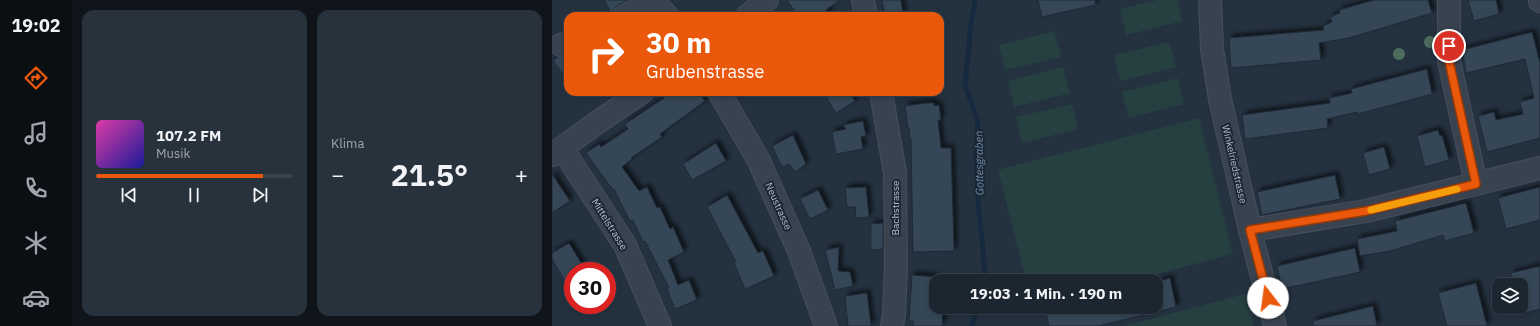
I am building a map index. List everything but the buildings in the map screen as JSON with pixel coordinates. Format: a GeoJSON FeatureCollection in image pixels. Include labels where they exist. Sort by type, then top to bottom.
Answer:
{"type":"FeatureCollection","features":[{"type":"Feature","properties":{"kind":"street"},"geometry":{"type":"LineString","coordinates":[[632,12],[653,0],[664,12]]}},
{"type":"Feature","properties":{"kind":"street"},"geometry":{"type":"LineString","coordinates":[[751,12],[767,0]]}},
{"type":"Feature","properties":{"kind":"street"},"geometry":{"type":"LineString","coordinates":[[863,0],[865,12]]}},
{"type":"Feature","properties":{"kind":"street","name":"Winkelriedstrasse"},"geometry":{"type":"LineString","coordinates":[[1210,0],[1212,49],[1220,99],[1250,230],[1275,326]]}},
{"type":"Feature","properties":{"kind":"street"},"geometry":{"type":"LineString","coordinates":[[1449,0],[1449,61],[1476,184]]}},
{"type":"Feature","properties":{"kind":"street"},"geometry":{"type":"LineString","coordinates":[[557,152],[636,96]]}},
{"type":"Feature","properties":{"kind":"street","name":"Neustrasse"},"geometry":{"type":"LineString","coordinates":[[721,96],[758,159],[800,251],[826,326]]}},
{"type":"Feature","properties":{"kind":"street","name":"Bachstrasse"},"geometry":{"type":"LineString","coordinates":[[882,96],[895,173],[896,265],[894,314],[892,326]]}},
{"type":"Feature","properties":{"kind":"street","name":"Mittelstrasse"},"geometry":{"type":"LineString","coordinates":[[557,152],[625,245],[660,326]]}},
{"type":"Feature","properties":{"kind":"street"},"geometry":{"type":"LineString","coordinates":[[1250,230],[1366,211],[1540,168]]}},
{"type":"Feature","properties":{"kind":"green space"},"geometry":{"type":"Polygon","coordinates":[[[1158,0],[1177,0],[1182,21],[1126,35],[1120,9],[1158,0]]]}},
{"type":"Feature","properties":{"kind":"green space"},"geometry":{"type":"Polygon","coordinates":[[[1054,31],[1061,57],[1005,70],[999,45],[1054,31]]]}},
{"type":"Feature","properties":{"kind":"green space"},"geometry":{"type":"Polygon","coordinates":[[[1169,42],[1176,67],[1120,81],[1114,55],[1169,42]]]}},
{"type":"Feature","properties":{"kind":"green space"},"geometry":{"type":"Polygon","coordinates":[[[1063,67],[1070,93],[1014,107],[1008,81],[1063,67]]]}},
{"type":"Feature","properties":{"kind":"green space"},"geometry":{"type":"Polygon","coordinates":[[[1178,78],[1184,104],[1129,118],[1122,92],[1178,78]]]}},
{"type":"Feature","properties":{"kind":"green space"},"geometry":{"type":"Polygon","coordinates":[[[1072,104],[1078,129],[1022,143],[1016,117],[1072,104]]]}},
{"type":"Feature","properties":{"kind":"green space"},"geometry":{"type":"Polygon","coordinates":[[[1199,118],[1233,254],[1157,274],[1024,274],[998,170],[1199,118]]]}},
{"type":"Feature","properties":{"kind":"green space"},"geometry":{"type":"Polygon","coordinates":[[[1245,294],[1254,326],[1124,326],[1245,294]]]}},
{"type":"Feature","properties":{"kind":"waterway","name":"Gottesgraben"},"geometry":{"type":"LineString","coordinates":[[975,0],[965,85],[978,122],[976,153],[979,212],[985,274]]}},
{"type":"Feature","properties":{"kind":"waterway","name":"Gottesgraben"},"geometry":{"type":"LineString","coordinates":[[972,326],[975,314]]}},
{"type":"Feature","properties":{"kind":"slow traffic"},"geometry":{"type":"LineString","coordinates":[[1371,210],[1457,189]]}},
{"type":"Feature","properties":{"kind":"route"},"geometry":{"type":"LineString","coordinates":[[1268,298],[1250,230],[1366,211],[1476,184],[1449,61],[1449,46]]}}]}
